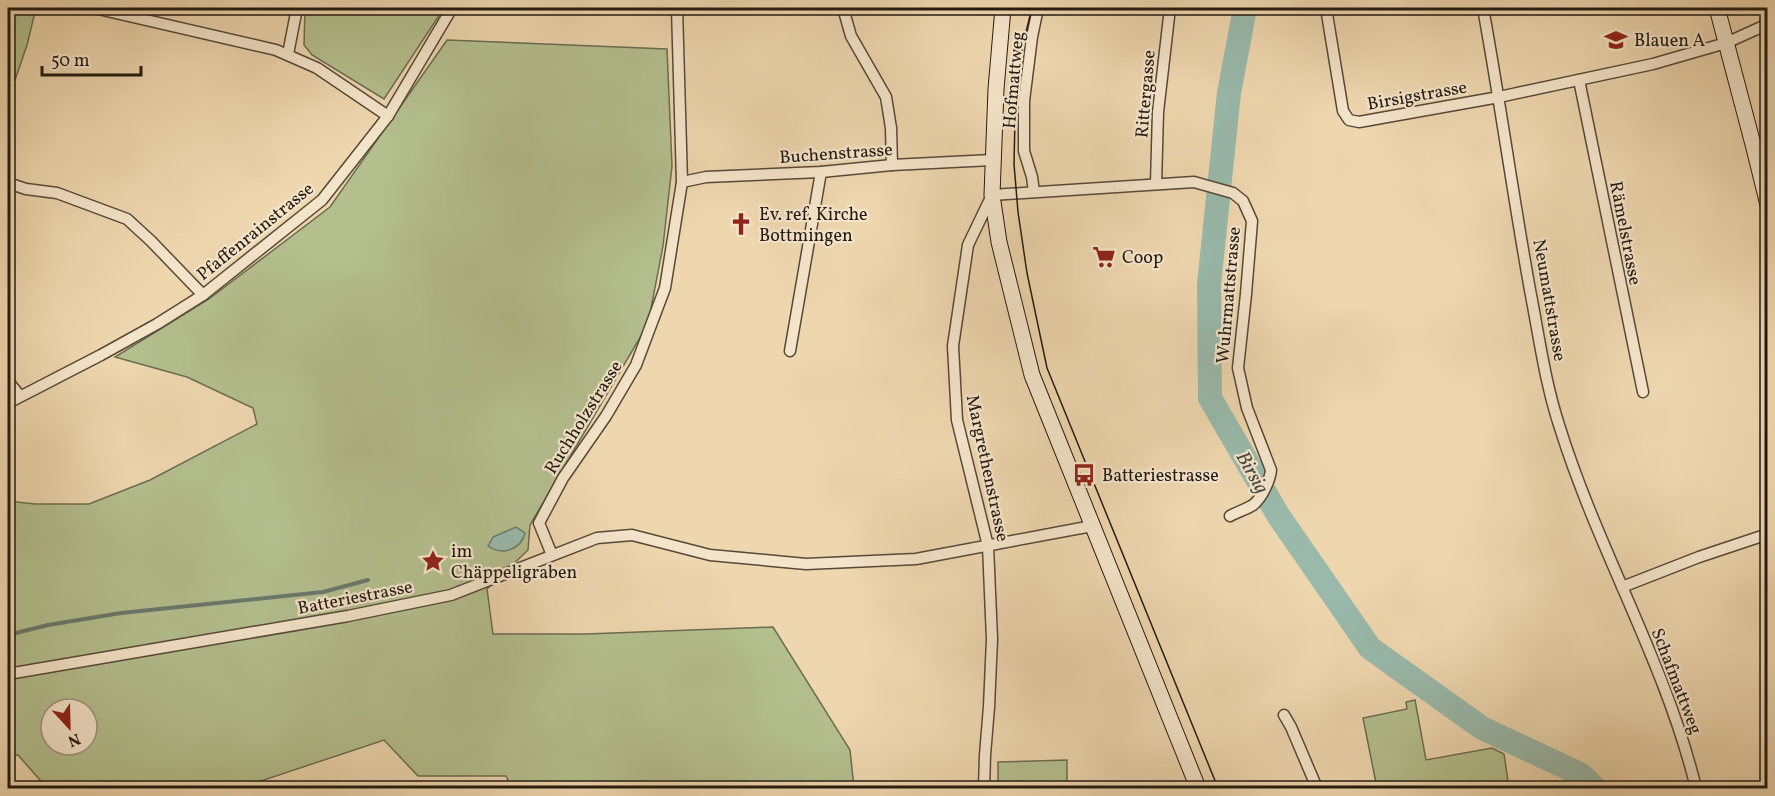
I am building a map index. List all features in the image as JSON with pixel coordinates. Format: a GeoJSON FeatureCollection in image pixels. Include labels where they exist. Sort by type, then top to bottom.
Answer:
{"type":"FeatureCollection","features":[{"type":"Feature","properties":{"kind":"main road"},"geometry":{"type":"LineString","coordinates":[[1003,8],[996,89],[992,195],[999,242],[1032,375],[1198,789]]}},
{"type":"Feature","properties":{"kind":"main road"},"geometry":{"type":"LineString","coordinates":[[1717,8],[1767,205]]}},
{"type":"Feature","properties":{"kind":"street"},"geometry":{"type":"LineString","coordinates":[[94,8],[288,54],[317,69],[388,116]]}},
{"type":"Feature","properties":{"kind":"street"},"geometry":{"type":"LineString","coordinates":[[288,54],[297,8]]}},
{"type":"Feature","properties":{"kind":"street","name":"Pfaffenrainstrasse"},"geometry":{"type":"LineString","coordinates":[[8,404],[141,333],[203,295],[328,194],[388,116],[452,8]]}},
{"type":"Feature","properties":{"kind":"street","name":"Ruchholzstrasse"},"geometry":{"type":"LineString","coordinates":[[552,555],[539,523],[563,478],[606,416],[636,365],[665,288],[682,182],[677,8]]}},
{"type":"Feature","properties":{"kind":"street"},"geometry":{"type":"LineString","coordinates":[[843,8],[851,36],[886,97],[891,128],[892,165]]}},
{"type":"Feature","properties":{"kind":"street","name":"Hofmattweg"},"geometry":{"type":"LineString","coordinates":[[1034,192],[1024,150],[1024,101],[1038,8]]}},
{"type":"Feature","properties":{"kind":"street","name":"Rittergasse"},"geometry":{"type":"LineString","coordinates":[[1156,184],[1158,112],[1170,8]]}},
{"type":"Feature","properties":{"kind":"street","name":"Birsigstrasse"},"geometry":{"type":"LineString","coordinates":[[1326,8],[1343,111],[1349,120],[1359,122],[1499,97]]}},
{"type":"Feature","properties":{"kind":"street","name":"Neumattstrasse"},"geometry":{"type":"LineString","coordinates":[[1483,8],[1525,261],[1551,397],[1569,457],[1622,587]]}},
{"type":"Feature","properties":{"kind":"street"},"geometry":{"type":"LineString","coordinates":[[1499,97],[1653,64],[1726,43],[1767,24]]}},
{"type":"Feature","properties":{"kind":"street","name":"Rämelstrasse"},"geometry":{"type":"LineString","coordinates":[[1579,80],[1643,392]]}},
{"type":"Feature","properties":{"kind":"street","name":"Buchenstrasse"},"geometry":{"type":"LineString","coordinates":[[682,182],[706,177],[821,172],[892,165],[992,160]]}},
{"type":"Feature","properties":{"kind":"street"},"geometry":{"type":"LineString","coordinates":[[790,351],[821,172]]}},
{"type":"Feature","properties":{"kind":"street","name":"Wuhrmattstrasse"},"geometry":{"type":"LineString","coordinates":[[992,195],[1194,182],[1233,193],[1243,201],[1252,221],[1238,368],[1247,408],[1271,470],[1257,500],[1230,516]]}},
{"type":"Feature","properties":{"kind":"street"},"geometry":{"type":"LineString","coordinates":[[8,183],[26,189],[57,194],[127,219],[152,241],[203,295]]}},
{"type":"Feature","properties":{"kind":"street","name":"Margrethenstrasse"},"geometry":{"type":"LineString","coordinates":[[984,789],[992,639],[988,546],[957,420],[953,340],[968,245],[992,195]]}},
{"type":"Feature","properties":{"kind":"street"},"geometry":{"type":"LineString","coordinates":[[8,381],[20,396]]}},
{"type":"Feature","properties":{"kind":"street","name":"Batteriestrasse"},"geometry":{"type":"LineString","coordinates":[[8,674],[348,616],[451,595],[597,538],[632,535],[710,555],[806,564],[916,559],[1092,526]]}},
{"type":"Feature","properties":{"kind":"street"},"geometry":{"type":"LineString","coordinates":[[1622,587],[1767,534]]}},
{"type":"Feature","properties":{"kind":"street","name":"Schafmattweg"},"geometry":{"type":"LineString","coordinates":[[1622,587],[1677,724],[1696,789]]}},
{"type":"Feature","properties":{"kind":"street"},"geometry":{"type":"LineString","coordinates":[[1284,714],[1317,789]]}},
{"type":"Feature","properties":{"kind":"green space"},"geometry":{"type":"Polygon","coordinates":[[[8,8],[36,8],[14,83],[8,81],[8,8]]]}},
{"type":"Feature","properties":{"kind":"green space"},"geometry":{"type":"Polygon","coordinates":[[[305,8],[444,8],[384,99],[312,55],[304,45],[305,8]]]}},
{"type":"Feature","properties":{"kind":"green space"},"geometry":{"type":"Polygon","coordinates":[[[447,40],[667,49],[672,166],[663,246],[648,324],[530,525],[528,550],[487,589],[493,634],[586,634],[773,627],[850,750],[854,788],[512,788],[506,776],[418,776],[384,740],[240,788],[47,788],[18,755],[8,756],[8,501],[35,504],[89,504],[150,480],[257,424],[253,408],[187,377],[115,357],[209,299],[330,207],[447,40]]]}},
{"type":"Feature","properties":{"kind":"green space"},"geometry":{"type":"Polygon","coordinates":[[[1415,700],[1426,760],[1492,748],[1504,754],[1509,788],[1377,788],[1363,718],[1407,709],[1406,702],[1415,700]]]}},
{"type":"Feature","properties":{"kind":"green space"},"geometry":{"type":"Polygon","coordinates":[[[1067,760],[1067,788],[998,788],[998,762],[1067,760]]]}},
{"type":"Feature","properties":{"kind":"shaded area"},"geometry":{"type":"Polygon","coordinates":[[[516,527],[525,533],[520,544],[505,551],[488,546],[493,537],[516,527]]]}},
{"type":"Feature","properties":{"kind":"waterway","name":"Birsig"},"geometry":{"type":"LineString","coordinates":[[1245,8],[1229,93],[1209,284],[1210,398],[1278,515],[1370,648],[1482,728],[1580,774],[1595,788]]}},
{"type":"Feature","properties":{"kind":"waterway"},"geometry":{"type":"LineString","coordinates":[[8,635],[48,625],[121,613],[323,592],[368,580]]}},
{"type":"Feature","properties":{"kind":"tram line"},"geometry":{"type":"LineString","coordinates":[[1032,8],[1022,48],[1018,79],[1014,164],[1027,273],[1047,368],[1218,788]]}},
{"type":"Feature","properties":{"kind":"place","name":"Blauen A"},"geometry":{"type":"Point","coordinates":[1616,40]}},
{"type":"Feature","properties":{"kind":"place","name":"Ev. ref. Kirche Bottmingen"},"geometry":{"type":"Point","coordinates":[741,224]}},
{"type":"Feature","properties":{"kind":"place","name":"Coop"},"geometry":{"type":"Point","coordinates":[1104,257]}},
{"type":"Feature","properties":{"kind":"place","name":"Batteriestrasse"},"geometry":{"type":"Point","coordinates":[1084,475]}},
{"type":"Feature","properties":{"kind":"place","name":"im Chäppeligraben"},"geometry":{"type":"Point","coordinates":[433,561]}}]}
